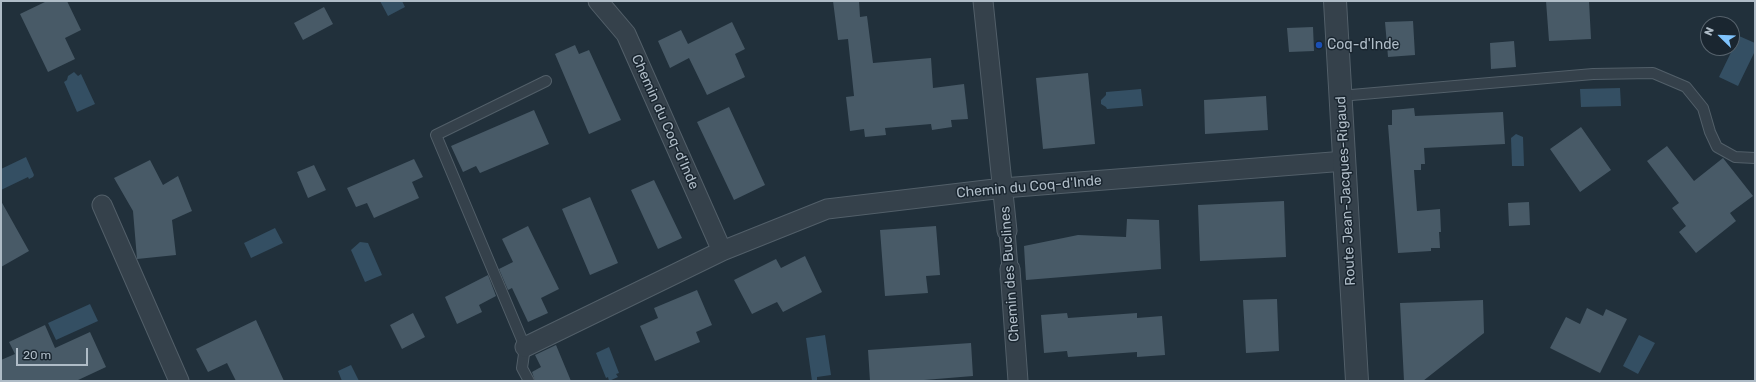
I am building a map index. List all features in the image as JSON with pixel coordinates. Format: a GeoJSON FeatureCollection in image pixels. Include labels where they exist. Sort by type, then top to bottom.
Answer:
{"type":"FeatureCollection","features":[{"type":"Feature","properties":{"kind":"street","name":"Chemin du Coq-d'Inde"},"geometry":{"type":"LineString","coordinates":[[598,1],[626,34],[722,251]]}},
{"type":"Feature","properties":{"kind":"street","name":"Chemin des Buclines"},"geometry":{"type":"LineString","coordinates":[[983,1],[1007,231],[1018,381]]}},
{"type":"Feature","properties":{"kind":"street","name":"Route Jean-Jacques-Rigaud"},"geometry":{"type":"LineString","coordinates":[[1335,1],[1357,381]]}},
{"type":"Feature","properties":{"kind":"street","name":"Chemin du Coq-d'Inde"},"geometry":{"type":"LineString","coordinates":[[525,346],[722,251],[827,209],[1003,188],[1345,161]]}},
{"type":"Feature","properties":{"kind":"street"},"geometry":{"type":"LineString","coordinates":[[102,205],[179,381]]}},
{"type":"Feature","properties":{"kind":"lane"},"geometry":{"type":"LineString","coordinates":[[1340,96],[1593,74],[1653,74],[1686,87],[1703,108],[1710,132],[1717,146],[1735,157],[1755,158]]}},
{"type":"Feature","properties":{"kind":"lane"},"geometry":{"type":"LineString","coordinates":[[528,381],[522,368],[525,346],[436,135],[546,81]]}},
{"type":"Feature","properties":{"kind":"water"},"geometry":{"type":"Polygon","coordinates":[[[380,1],[402,1],[405,7],[388,16],[380,1]]]}},
{"type":"Feature","properties":{"kind":"water"},"geometry":{"type":"Polygon","coordinates":[[[1740,36],[1755,43],[1755,51],[1738,86],[1719,77],[1729,56],[1740,56],[1740,36]]]}},
{"type":"Feature","properties":{"kind":"water"},"geometry":{"type":"Polygon","coordinates":[[[74,72],[78,76],[81,74],[95,104],[77,112],[64,82],[67,80],[68,76],[74,72]]]}},
{"type":"Feature","properties":{"kind":"water"},"geometry":{"type":"Polygon","coordinates":[[[1620,88],[1621,106],[1581,107],[1580,89],[1620,88]]]}},
{"type":"Feature","properties":{"kind":"water"},"geometry":{"type":"Polygon","coordinates":[[[1141,89],[1143,106],[1107,109],[1101,104],[1101,100],[1106,95],[1106,92],[1141,89]]]}},
{"type":"Feature","properties":{"kind":"water"},"geometry":{"type":"Polygon","coordinates":[[[1516,134],[1523,137],[1524,166],[1512,166],[1511,138],[1516,134]]]}},
{"type":"Feature","properties":{"kind":"water"},"geometry":{"type":"Polygon","coordinates":[[[26,157],[34,175],[33,177],[29,179],[28,177],[1,190],[1,169],[26,157]]]}},
{"type":"Feature","properties":{"kind":"water"},"geometry":{"type":"Polygon","coordinates":[[[275,228],[283,243],[251,258],[244,243],[275,228]]]}},
{"type":"Feature","properties":{"kind":"water"},"geometry":{"type":"Polygon","coordinates":[[[360,242],[368,243],[382,275],[365,282],[351,250],[360,242]]]}},
{"type":"Feature","properties":{"kind":"water"},"geometry":{"type":"Polygon","coordinates":[[[90,304],[98,321],[56,340],[48,323],[90,304]]]}},
{"type":"Feature","properties":{"kind":"water"},"geometry":{"type":"Polygon","coordinates":[[[825,335],[831,375],[817,377],[817,380],[812,381],[806,338],[825,335]]]}},
{"type":"Feature","properties":{"kind":"water"},"geometry":{"type":"Polygon","coordinates":[[[1639,335],[1655,343],[1638,374],[1623,366],[1639,335]]]}},
{"type":"Feature","properties":{"kind":"water"},"geometry":{"type":"Polygon","coordinates":[[[609,347],[619,373],[616,374],[618,377],[609,381],[608,377],[606,378],[596,353],[609,347]]]}},
{"type":"Feature","properties":{"kind":"water"},"geometry":{"type":"Polygon","coordinates":[[[351,365],[359,381],[342,381],[338,371],[351,365]]]}},
{"type":"Feature","properties":{"kind":"building"},"geometry":{"type":"Polygon","coordinates":[[[47,1],[67,1],[81,30],[65,38],[75,59],[48,72],[20,14],[47,1]]]}},
{"type":"Feature","properties":{"kind":"building"},"geometry":{"type":"Polygon","coordinates":[[[833,1],[859,1],[860,17],[867,16],[873,63],[931,58],[933,88],[964,84],[968,119],[951,120],[952,127],[932,130],[931,124],[885,128],[886,135],[865,137],[864,129],[850,131],[846,97],[854,96],[848,39],[838,40],[833,1]]]}},
{"type":"Feature","properties":{"kind":"building"},"geometry":{"type":"Polygon","coordinates":[[[1546,1],[1589,1],[1591,39],[1549,41],[1546,1]]]}},
{"type":"Feature","properties":{"kind":"building"},"geometry":{"type":"Polygon","coordinates":[[[324,7],[333,24],[303,40],[294,23],[324,7]]]}},
{"type":"Feature","properties":{"kind":"building"},"geometry":{"type":"Polygon","coordinates":[[[1413,21],[1415,55],[1388,57],[1385,22],[1413,21]]]}},
{"type":"Feature","properties":{"kind":"building"},"geometry":{"type":"Polygon","coordinates":[[[732,22],[745,49],[735,54],[745,77],[707,95],[689,58],[670,68],[658,41],[681,30],[688,44],[732,22]]]}},
{"type":"Feature","properties":{"kind":"building"},"geometry":{"type":"Polygon","coordinates":[[[1313,27],[1314,51],[1289,52],[1287,28],[1313,27]]]}},
{"type":"Feature","properties":{"kind":"building"},"geometry":{"type":"Polygon","coordinates":[[[1514,41],[1516,67],[1491,69],[1490,43],[1514,41]]]}},
{"type":"Feature","properties":{"kind":"building"},"geometry":{"type":"Polygon","coordinates":[[[575,45],[579,54],[589,50],[621,120],[589,134],[555,54],[575,45]]]}},
{"type":"Feature","properties":{"kind":"building"},"geometry":{"type":"Polygon","coordinates":[[[1088,73],[1095,144],[1043,149],[1036,78],[1088,73]]]}},
{"type":"Feature","properties":{"kind":"building"},"geometry":{"type":"Polygon","coordinates":[[[1266,96],[1268,130],[1205,134],[1204,100],[1266,96]]]}},
{"type":"Feature","properties":{"kind":"building"},"geometry":{"type":"Polygon","coordinates":[[[729,107],[765,185],[734,200],[697,122],[729,107]]]}},
{"type":"Feature","properties":{"kind":"building"},"geometry":{"type":"Polygon","coordinates":[[[1414,108],[1415,116],[1503,112],[1505,144],[1424,148],[1425,164],[1421,164],[1421,170],[1414,170],[1417,211],[1440,209],[1440,248],[1431,248],[1431,251],[1398,253],[1388,125],[1392,125],[1392,110],[1414,108]]]}},
{"type":"Feature","properties":{"kind":"building"},"geometry":{"type":"Polygon","coordinates":[[[534,110],[549,144],[480,173],[476,166],[463,172],[451,146],[534,110]]]}},
{"type":"Feature","properties":{"kind":"building"},"geometry":{"type":"Polygon","coordinates":[[[1581,127],[1611,170],[1580,192],[1550,149],[1581,127]]]}},
{"type":"Feature","properties":{"kind":"building"},"geometry":{"type":"Polygon","coordinates":[[[1667,146],[1694,181],[1723,158],[1753,196],[1730,213],[1736,221],[1696,253],[1679,232],[1686,226],[1672,208],[1679,203],[1647,161],[1667,146]]]}},
{"type":"Feature","properties":{"kind":"building"},"geometry":{"type":"Polygon","coordinates":[[[414,159],[423,177],[412,182],[419,198],[374,218],[367,203],[356,207],[347,188],[414,159]]]}},
{"type":"Feature","properties":{"kind":"building"},"geometry":{"type":"Polygon","coordinates":[[[150,160],[163,185],[178,176],[192,211],[172,220],[176,255],[137,259],[133,211],[114,178],[150,160]]]}},
{"type":"Feature","properties":{"kind":"building"},"geometry":{"type":"Polygon","coordinates":[[[314,165],[326,190],[308,198],[297,172],[314,165]]]}},
{"type":"Feature","properties":{"kind":"building"},"geometry":{"type":"Polygon","coordinates":[[[654,180],[682,238],[658,249],[631,190],[654,180]]]}},
{"type":"Feature","properties":{"kind":"building"},"geometry":{"type":"Polygon","coordinates":[[[590,197],[618,263],[590,275],[562,209],[590,197]]]}},
{"type":"Feature","properties":{"kind":"building"},"geometry":{"type":"Polygon","coordinates":[[[1,201],[29,251],[1,267],[1,201]]]}},
{"type":"Feature","properties":{"kind":"building"},"geometry":{"type":"Polygon","coordinates":[[[1284,201],[1286,257],[1200,261],[1198,205],[1284,201]]]}},
{"type":"Feature","properties":{"kind":"building"},"geometry":{"type":"Polygon","coordinates":[[[1529,202],[1530,225],[1509,226],[1508,203],[1529,202]]]}},
{"type":"Feature","properties":{"kind":"building"},"geometry":{"type":"Polygon","coordinates":[[[1127,219],[1159,220],[1161,269],[1026,280],[1024,246],[1078,235],[1126,237],[1127,219]]]}},
{"type":"Feature","properties":{"kind":"building"},"geometry":{"type":"Polygon","coordinates":[[[528,226],[559,289],[541,298],[548,313],[528,322],[512,288],[508,290],[499,269],[513,262],[502,239],[528,226]]]}},
{"type":"Feature","properties":{"kind":"building"},"geometry":{"type":"Polygon","coordinates":[[[936,226],[940,275],[926,276],[928,293],[885,296],[880,230],[936,226]]]}},
{"type":"Feature","properties":{"kind":"building"},"geometry":{"type":"Polygon","coordinates":[[[805,256],[822,292],[783,312],[777,302],[752,314],[734,280],[776,259],[781,268],[805,256]]]}},
{"type":"Feature","properties":{"kind":"building"},"geometry":{"type":"Polygon","coordinates":[[[488,275],[496,296],[479,305],[482,312],[457,324],[445,297],[488,275]]]}},
{"type":"Feature","properties":{"kind":"building"},"geometry":{"type":"Polygon","coordinates":[[[697,290],[712,325],[696,332],[700,342],[655,361],[640,326],[658,318],[654,308],[697,290]]]}},
{"type":"Feature","properties":{"kind":"building"},"geometry":{"type":"Polygon","coordinates":[[[1277,299],[1279,351],[1246,353],[1243,300],[1277,299]]]}},
{"type":"Feature","properties":{"kind":"building"},"geometry":{"type":"Polygon","coordinates":[[[1483,300],[1484,333],[1423,381],[1404,381],[1400,303],[1483,300]]]}},
{"type":"Feature","properties":{"kind":"building"},"geometry":{"type":"Polygon","coordinates":[[[1587,308],[1603,316],[1606,309],[1627,319],[1600,373],[1550,348],[1566,317],[1580,324],[1587,308]]]}},
{"type":"Feature","properties":{"kind":"building"},"geometry":{"type":"Polygon","coordinates":[[[413,313],[425,337],[402,349],[390,325],[413,313]]]}},
{"type":"Feature","properties":{"kind":"building"},"geometry":{"type":"Polygon","coordinates":[[[1067,313],[1068,318],[1137,313],[1137,318],[1162,316],[1165,355],[1137,357],[1137,352],[1068,357],[1067,351],[1044,353],[1041,315],[1067,313]]]}},
{"type":"Feature","properties":{"kind":"building"},"geometry":{"type":"Polygon","coordinates":[[[256,320],[284,381],[236,381],[227,363],[208,372],[196,349],[256,320]]]}},
{"type":"Feature","properties":{"kind":"building"},"geometry":{"type":"Polygon","coordinates":[[[45,325],[55,348],[90,332],[106,367],[76,381],[1,381],[1,360],[15,354],[9,342],[45,325]]]}},
{"type":"Feature","properties":{"kind":"building"},"geometry":{"type":"Polygon","coordinates":[[[971,343],[973,376],[912,381],[870,381],[868,350],[971,343]]]}},
{"type":"Feature","properties":{"kind":"building"},"geometry":{"type":"Polygon","coordinates":[[[556,345],[571,381],[535,381],[532,372],[541,367],[535,355],[556,345]]]}},
{"type":"Feature","properties":{"kind":"place","name":"Coq-d'Inde"},"geometry":{"type":"Point","coordinates":[1319,45]}}]}
